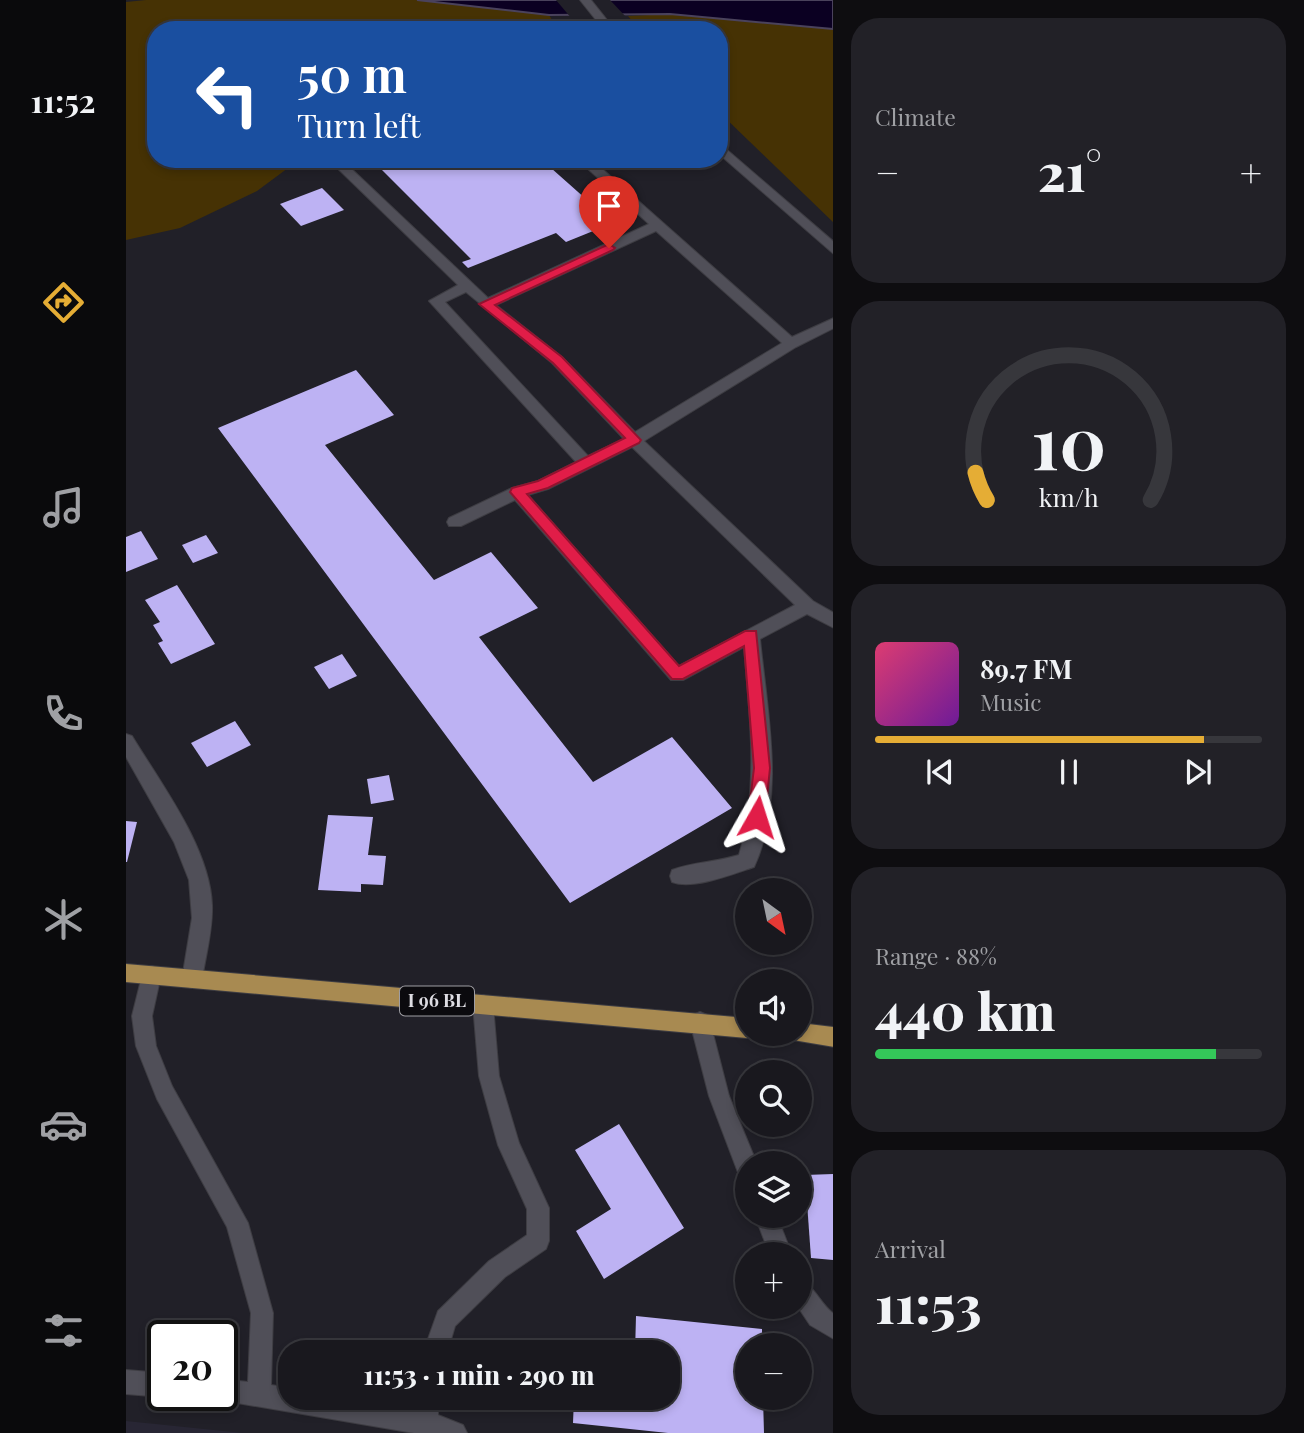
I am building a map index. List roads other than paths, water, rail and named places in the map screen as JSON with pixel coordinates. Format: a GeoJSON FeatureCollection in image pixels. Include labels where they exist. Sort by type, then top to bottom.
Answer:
{"type":"FeatureCollection","features":[{"type":"Feature","properties":{"kind":"main road","name":"I 96 BL"},"geometry":{"type":"LineString","coordinates":[[126,973],[735,1027]]}},
{"type":"Feature","properties":{"kind":"main road"},"geometry":{"type":"LineString","coordinates":[[812,1035],[833,1037]]}},
{"type":"Feature","properties":{"kind":"street"},"geometry":{"type":"LineString","coordinates":[[585,0],[602,21]]}},
{"type":"Feature","properties":{"kind":"street"},"geometry":{"type":"LineString","coordinates":[[728,155],[833,250]]}},
{"type":"Feature","properties":{"kind":"street"},"geometry":{"type":"LineString","coordinates":[[343,168],[485,304],[557,360],[634,440],[807,606],[833,622]]}},
{"type":"Feature","properties":{"kind":"street"},"geometry":{"type":"LineString","coordinates":[[593,168],[790,344]]}},
{"type":"Feature","properties":{"kind":"street"},"geometry":{"type":"LineString","coordinates":[[485,304],[658,225]]}},
{"type":"Feature","properties":{"kind":"street"},"geometry":{"type":"LineString","coordinates":[[467,286],[436,301],[586,464]]}},
{"type":"Feature","properties":{"kind":"street"},"geometry":{"type":"LineString","coordinates":[[455,522],[517,492],[543,485],[634,440],[790,344],[833,322]]}},
{"type":"Feature","properties":{"kind":"street"},"geometry":{"type":"LineString","coordinates":[[517,492],[677,675],[807,606]]}},
{"type":"Feature","properties":{"kind":"street"},"geometry":{"type":"LineString","coordinates":[[679,876],[716,871],[747,861],[754,842],[762,768],[751,635]]}},
{"type":"Feature","properties":{"kind":"street"},"geometry":{"type":"LineString","coordinates":[[126,741],[199,876],[202,903],[192,979]]}},
{"type":"Feature","properties":{"kind":"street"},"geometry":{"type":"LineString","coordinates":[[151,975],[142,1016],[145,1046],[164,1092],[237,1223],[262,1313],[259,1395]]}},
{"type":"Feature","properties":{"kind":"street"},"geometry":{"type":"LineString","coordinates":[[439,1340],[446,1319],[497,1269],[538,1241],[538,1208],[509,1145],[489,1076],[483,1005]]}},
{"type":"Feature","properties":{"kind":"street"},"geometry":{"type":"LineString","coordinates":[[700,1023],[719,1096],[741,1151]]}},
{"type":"Feature","properties":{"kind":"street"},"geometry":{"type":"LineString","coordinates":[[812,1308],[818,1317],[833,1328]]}},
{"type":"Feature","properties":{"kind":"street"},"geometry":{"type":"LineString","coordinates":[[126,1382],[147,1384]]}},
{"type":"Feature","properties":{"kind":"street"},"geometry":{"type":"LineString","coordinates":[[238,1393],[426,1423],[455,1433]]}},
{"type":"Feature","properties":{"kind":"street"},"geometry":{"type":"LineString","coordinates":[[426,1410],[426,1423]]}}]}
